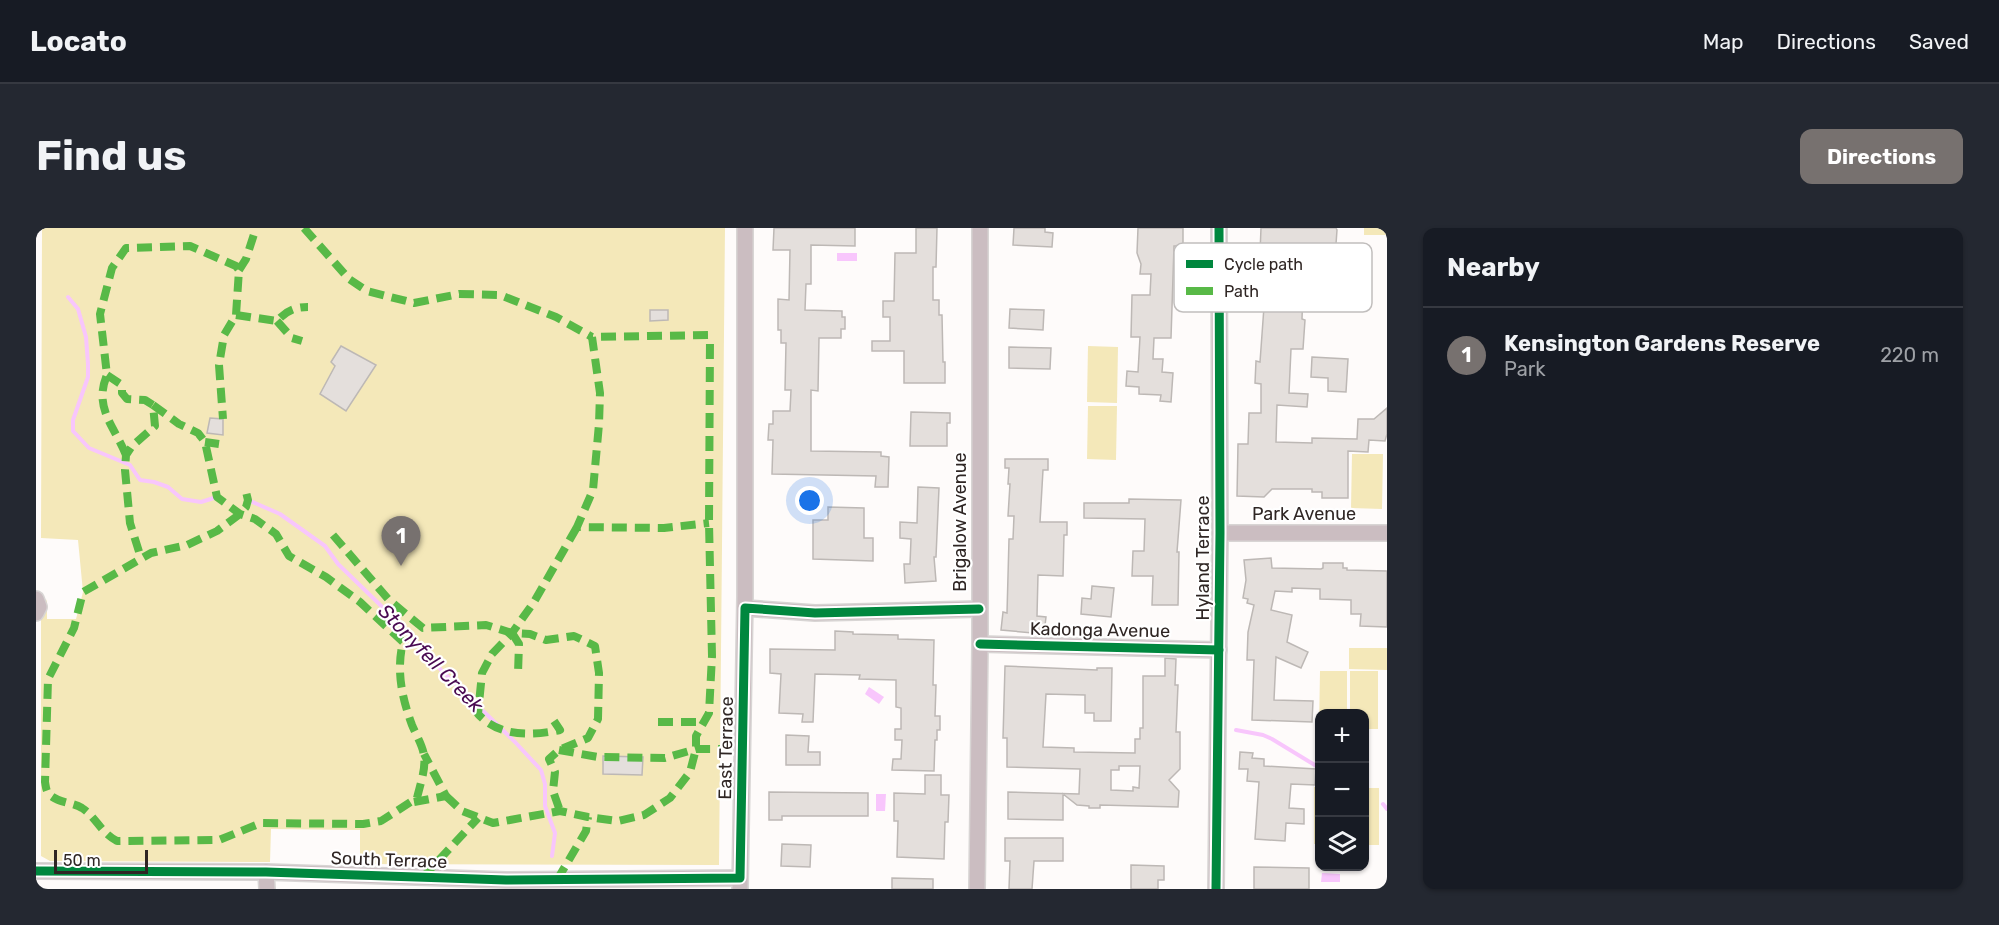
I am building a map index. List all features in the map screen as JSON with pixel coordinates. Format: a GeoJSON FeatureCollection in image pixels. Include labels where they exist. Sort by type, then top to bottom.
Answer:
{"type":"FeatureCollection","features":[{"type":"Feature","properties":{"kind":"street","name":"East Terrace"},"geometry":{"type":"LineString","coordinates":[[740,884],[745,608],[745,228]]}},
{"type":"Feature","properties":{"kind":"street","name":"Brigalow Avenue"},"geometry":{"type":"LineString","coordinates":[[977,889],[980,644],[980,228]]}},
{"type":"Feature","properties":{"kind":"street","name":"Hyland Terrace"},"geometry":{"type":"LineString","coordinates":[[1219,228],[1219,243]]}},
{"type":"Feature","properties":{"kind":"street","name":"Hyland Terrace"},"geometry":{"type":"LineString","coordinates":[[1216,889],[1220,533],[1219,312]]}},
{"type":"Feature","properties":{"kind":"street","name":"Park Avenue"},"geometry":{"type":"LineString","coordinates":[[1220,533],[1387,533]]}},
{"type":"Feature","properties":{"kind":"street"},"geometry":{"type":"LineString","coordinates":[[36,598],[39,607],[36,613]]}},
{"type":"Feature","properties":{"kind":"street"},"geometry":{"type":"LineString","coordinates":[[745,608],[815,613],[979,609]]}},
{"type":"Feature","properties":{"kind":"street","name":"Kadonga Avenue"},"geometry":{"type":"LineString","coordinates":[[980,644],[1219,650]]}},
{"type":"Feature","properties":{"kind":"street","name":"South Terrace"},"geometry":{"type":"LineString","coordinates":[[36,871],[266,872],[506,885],[740,884]]}},
{"type":"Feature","properties":{"kind":"street"},"geometry":{"type":"LineString","coordinates":[[266,872],[267,889]]}},
{"type":"Feature","properties":{"kind":"shaded area"},"geometry":{"type":"Polygon","coordinates":[[[42,228],[725,228],[719,865],[360,864],[360,830],[271,829],[270,862],[50,861],[41,856],[41,619],[47,599],[47,619],[76,619],[83,592],[78,540],[41,538],[42,228]]]}},
{"type":"Feature","properties":{"kind":"shaded area"},"geometry":{"type":"Polygon","coordinates":[[[1364,228],[1387,228],[1387,235],[1364,235],[1364,228]]]}},
{"type":"Feature","properties":{"kind":"shaded area"},"geometry":{"type":"Polygon","coordinates":[[[837,253],[857,253],[857,261],[837,261],[837,253]]]}},
{"type":"Feature","properties":{"kind":"shaded area"},"geometry":{"type":"Polygon","coordinates":[[[1088,346],[1118,347],[1117,403],[1087,402],[1088,346]]]}},
{"type":"Feature","properties":{"kind":"shaded area"},"geometry":{"type":"Polygon","coordinates":[[[1088,406],[1117,406],[1116,460],[1087,459],[1088,406]]]}},
{"type":"Feature","properties":{"kind":"shaded area"},"geometry":{"type":"Polygon","coordinates":[[[1352,454],[1383,454],[1382,509],[1351,508],[1352,454]]]}},
{"type":"Feature","properties":{"kind":"shaded area"},"geometry":{"type":"Polygon","coordinates":[[[1349,648],[1387,648],[1387,670],[1349,669],[1349,648]]]}},
{"type":"Feature","properties":{"kind":"shaded area"},"geometry":{"type":"Polygon","coordinates":[[[1320,671],[1347,671],[1347,709],[1319,709],[1320,671]]]}},
{"type":"Feature","properties":{"kind":"shaded area"},"geometry":{"type":"Polygon","coordinates":[[[1350,671],[1378,671],[1378,729],[1369,729],[1369,709],[1350,709],[1350,671]]]}},
{"type":"Feature","properties":{"kind":"shaded area"},"geometry":{"type":"Polygon","coordinates":[[[869,687],[884,697],[879,704],[865,694],[869,687]]]}},
{"type":"Feature","properties":{"kind":"shaded area"},"geometry":{"type":"Polygon","coordinates":[[[1314,787],[1315,787],[1315,844],[1314,787]]]}},
{"type":"Feature","properties":{"kind":"shaded area"},"geometry":{"type":"Polygon","coordinates":[[[1369,788],[1379,788],[1379,845],[1369,845],[1369,788]]]}},
{"type":"Feature","properties":{"kind":"shaded area"},"geometry":{"type":"Polygon","coordinates":[[[876,794],[886,794],[885,811],[876,811],[876,794]]]}},
{"type":"Feature","properties":{"kind":"shaded area"},"geometry":{"type":"Polygon","coordinates":[[[1322,873],[1340,874],[1340,882],[1321,882],[1322,873]]]}},
{"type":"Feature","properties":{"kind":"building"},"geometry":{"type":"Polygon","coordinates":[[[774,228],[855,228],[855,246],[811,245],[811,284],[806,284],[805,310],[842,311],[842,317],[845,317],[845,329],[841,329],[841,338],[819,338],[818,391],[811,390],[811,451],[881,452],[881,456],[889,457],[888,487],[875,487],[876,476],[772,474],[773,440],[768,440],[769,424],[773,424],[773,411],[790,411],[791,390],[785,390],[786,343],[781,343],[781,330],[778,330],[778,299],[789,300],[790,250],[773,250],[774,228]]]}},
{"type":"Feature","properties":{"kind":"building"},"geometry":{"type":"Polygon","coordinates":[[[916,228],[937,228],[936,267],[933,267],[933,300],[939,300],[939,315],[942,315],[945,383],[904,383],[904,351],[872,351],[872,341],[890,341],[890,317],[883,317],[883,301],[894,301],[895,253],[916,253],[916,228]]]}},
{"type":"Feature","properties":{"kind":"building"},"geometry":{"type":"Polygon","coordinates":[[[1014,228],[1045,228],[1045,232],[1053,233],[1052,247],[1013,245],[1014,228]]]}},
{"type":"Feature","properties":{"kind":"building"},"geometry":{"type":"Polygon","coordinates":[[[1138,228],[1183,228],[1183,243],[1174,243],[1171,338],[1154,338],[1153,359],[1163,359],[1162,372],[1173,373],[1171,402],[1160,401],[1161,395],[1139,394],[1139,387],[1126,386],[1127,371],[1138,372],[1140,337],[1131,337],[1132,295],[1150,295],[1151,274],[1140,274],[1141,264],[1137,253],[1138,228]]]}},
{"type":"Feature","properties":{"kind":"building"},"geometry":{"type":"Polygon","coordinates":[[[1261,228],[1336,228],[1337,230],[1336,243],[1260,243],[1261,228]]]}},
{"type":"Feature","properties":{"kind":"building"},"geometry":{"type":"Polygon","coordinates":[[[1010,309],[1044,310],[1043,330],[1009,328],[1010,309]]]}},
{"type":"Feature","properties":{"kind":"building"},"geometry":{"type":"Polygon","coordinates":[[[650,310],[668,310],[668,320],[650,321],[650,310]]]}},
{"type":"Feature","properties":{"kind":"building"},"geometry":{"type":"Polygon","coordinates":[[[1264,312],[1302,312],[1302,319],[1305,320],[1303,349],[1291,349],[1289,393],[1308,394],[1307,407],[1277,405],[1276,442],[1312,443],[1312,438],[1357,439],[1358,419],[1374,419],[1387,408],[1385,441],[1369,440],[1368,452],[1348,451],[1348,498],[1322,498],[1322,492],[1312,492],[1312,489],[1272,489],[1264,497],[1237,496],[1238,444],[1248,444],[1249,413],[1261,413],[1261,384],[1255,383],[1256,361],[1260,362],[1264,312]]]}},
{"type":"Feature","properties":{"kind":"building"},"geometry":{"type":"Polygon","coordinates":[[[341,346],[376,365],[346,411],[320,394],[335,366],[331,362],[341,346]]]}},
{"type":"Feature","properties":{"kind":"building"},"geometry":{"type":"Polygon","coordinates":[[[1009,347],[1051,348],[1050,369],[1009,368],[1009,347]]]}},
{"type":"Feature","properties":{"kind":"building"},"geometry":{"type":"Polygon","coordinates":[[[1312,357],[1348,359],[1346,392],[1328,391],[1328,378],[1311,377],[1312,357]]]}},
{"type":"Feature","properties":{"kind":"building"},"geometry":{"type":"Polygon","coordinates":[[[911,412],[950,413],[950,423],[947,423],[947,446],[910,446],[911,412]]]}},
{"type":"Feature","properties":{"kind":"building"},"geometry":{"type":"Polygon","coordinates":[[[210,418],[223,419],[223,435],[207,433],[210,418]]]}},
{"type":"Feature","properties":{"kind":"building"},"geometry":{"type":"Polygon","coordinates":[[[1005,459],[1048,459],[1048,470],[1043,470],[1040,522],[1067,522],[1067,535],[1064,535],[1063,576],[1038,575],[1037,616],[1046,617],[1044,634],[1001,630],[1003,612],[1007,613],[1009,539],[1013,539],[1014,516],[1008,516],[1010,484],[1008,484],[1009,468],[1005,468],[1005,459]]]}},
{"type":"Feature","properties":{"kind":"building"},"geometry":{"type":"Polygon","coordinates":[[[918,487],[939,488],[936,557],[934,557],[936,581],[905,583],[904,564],[910,564],[911,539],[900,538],[900,522],[917,523],[918,487]]]}},
{"type":"Feature","properties":{"kind":"building"},"geometry":{"type":"Polygon","coordinates":[[[1129,499],[1181,500],[1177,552],[1179,552],[1178,605],[1152,605],[1153,576],[1132,576],[1133,551],[1144,551],[1145,519],[1084,518],[1084,503],[1129,503],[1129,499]]]}},
{"type":"Feature","properties":{"kind":"building"},"geometry":{"type":"Polygon","coordinates":[[[828,507],[864,508],[864,538],[873,538],[873,561],[813,559],[813,520],[828,520],[828,507]]]}},
{"type":"Feature","properties":{"kind":"building"},"geometry":{"type":"Polygon","coordinates":[[[1271,558],[1272,568],[1321,569],[1323,563],[1343,563],[1343,568],[1347,570],[1387,571],[1387,627],[1360,626],[1361,614],[1351,614],[1351,600],[1320,599],[1320,589],[1292,588],[1292,592],[1275,591],[1271,610],[1292,615],[1287,642],[1308,652],[1301,668],[1276,657],[1274,700],[1313,701],[1312,722],[1252,720],[1254,660],[1247,660],[1248,632],[1254,605],[1247,603],[1248,599],[1243,598],[1246,580],[1244,560],[1271,558]]]}},
{"type":"Feature","properties":{"kind":"building"},"geometry":{"type":"Polygon","coordinates":[[[1092,586],[1114,588],[1111,617],[1081,614],[1082,598],[1091,599],[1092,586]]]}},
{"type":"Feature","properties":{"kind":"building"},"geometry":{"type":"Polygon","coordinates":[[[835,631],[853,632],[853,634],[898,635],[898,639],[934,640],[935,716],[940,716],[940,730],[937,730],[937,740],[935,740],[934,771],[892,770],[893,759],[901,759],[902,740],[895,740],[895,729],[901,729],[901,708],[896,707],[896,680],[859,679],[860,675],[815,674],[813,722],[802,722],[803,714],[779,713],[781,674],[770,673],[770,649],[835,650],[835,631]]]}},
{"type":"Feature","properties":{"kind":"building"},"geometry":{"type":"Polygon","coordinates":[[[1165,658],[1176,659],[1175,685],[1178,685],[1176,732],[1180,732],[1180,769],[1169,780],[1179,791],[1178,807],[1100,805],[1100,808],[1089,808],[1089,806],[1077,805],[1063,794],[1063,820],[1008,819],[1008,792],[1079,794],[1080,769],[1007,767],[1007,738],[1003,738],[1005,666],[1097,670],[1097,668],[1112,668],[1111,721],[1094,721],[1094,713],[1085,713],[1085,695],[1046,694],[1043,747],[1074,748],[1074,752],[1135,753],[1135,739],[1140,739],[1140,728],[1143,728],[1143,676],[1165,676],[1165,658]],[[1119,766],[1119,770],[1111,770],[1111,790],[1133,791],[1133,787],[1139,788],[1140,766],[1119,766]]]}},
{"type":"Feature","properties":{"kind":"building"},"geometry":{"type":"Polygon","coordinates":[[[786,735],[809,736],[808,752],[820,752],[820,765],[786,765],[786,735]]]}},
{"type":"Feature","properties":{"kind":"building"},"geometry":{"type":"Polygon","coordinates":[[[1240,752],[1253,753],[1252,758],[1264,759],[1264,766],[1315,769],[1315,785],[1291,784],[1289,808],[1304,809],[1304,824],[1286,823],[1285,841],[1255,839],[1259,782],[1247,781],[1248,769],[1239,769],[1240,752]]]}},
{"type":"Feature","properties":{"kind":"building"},"geometry":{"type":"Polygon","coordinates":[[[603,756],[643,757],[642,775],[603,774],[603,756]]]}},
{"type":"Feature","properties":{"kind":"building"},"geometry":{"type":"Polygon","coordinates":[[[925,775],[941,775],[941,795],[949,795],[948,822],[945,822],[944,859],[897,857],[898,821],[894,821],[894,793],[925,794],[925,775]]]}},
{"type":"Feature","properties":{"kind":"building"},"geometry":{"type":"Polygon","coordinates":[[[769,792],[868,793],[868,816],[782,816],[782,820],[769,820],[769,792]]]}},
{"type":"Feature","properties":{"kind":"building"},"geometry":{"type":"Polygon","coordinates":[[[1005,838],[1063,838],[1063,861],[1034,861],[1032,889],[1009,889],[1010,861],[1005,861],[1005,838]]]}},
{"type":"Feature","properties":{"kind":"building"},"geometry":{"type":"Polygon","coordinates":[[[782,844],[811,845],[810,867],[781,866],[782,844]]]}},
{"type":"Feature","properties":{"kind":"building"},"geometry":{"type":"Polygon","coordinates":[[[1131,865],[1164,866],[1164,880],[1158,880],[1158,889],[1131,889],[1131,865]]]}},
{"type":"Feature","properties":{"kind":"building"},"geometry":{"type":"Polygon","coordinates":[[[1254,867],[1309,868],[1309,889],[1254,889],[1254,867]]]}},
{"type":"Feature","properties":{"kind":"building"},"geometry":{"type":"Polygon","coordinates":[[[892,878],[933,879],[933,889],[892,889],[892,878]]]}},
{"type":"Feature","properties":{"kind":"waterway","name":"Stonyfell Creek"},"geometry":{"type":"LineString","coordinates":[[68,297],[78,309],[86,337],[88,364],[88,377],[73,420],[73,431],[89,448],[130,465],[140,480],[168,487],[182,499],[201,502],[217,497]]}},
{"type":"Feature","properties":{"kind":"waterway","name":"Stonyfell Creek"},"geometry":{"type":"LineString","coordinates":[[248,500],[280,514],[325,546],[338,564],[406,630],[441,670],[541,770],[545,784],[545,806],[555,833],[552,856]]}},
{"type":"Feature","properties":{"kind":"waterway"},"geometry":{"type":"LineString","coordinates":[[1236,730],[1272,739],[1315,765]]}},
{"type":"Feature","properties":{"kind":"waterway"},"geometry":{"type":"LineString","coordinates":[[1383,804],[1387,809]]}},
{"type":"Feature","properties":{"kind":"marked path"},"geometry":{"type":"LineString","coordinates":[[239,270],[246,259],[256,228]]}},
{"type":"Feature","properties":{"kind":"marked path"},"geometry":{"type":"LineString","coordinates":[[304,228],[349,279],[367,291],[414,303],[459,294],[500,295],[556,317],[592,337]]}},
{"type":"Feature","properties":{"kind":"marked path"},"geometry":{"type":"LineString","coordinates":[[126,455],[104,407],[103,387],[107,375],[100,314],[112,268],[126,248],[190,246],[236,266],[239,270],[236,315],[224,335],[219,365],[223,419]]}},
{"type":"Feature","properties":{"kind":"marked path"},"geometry":{"type":"LineString","coordinates":[[236,315],[277,321],[291,310],[308,307]]}},
{"type":"Feature","properties":{"kind":"marked path"},"geometry":{"type":"LineString","coordinates":[[277,321],[292,338],[302,341]]}},
{"type":"Feature","properties":{"kind":"marked path"},"geometry":{"type":"LineString","coordinates":[[708,335],[592,337],[600,393],[599,424],[593,490],[577,527],[664,528],[709,523]]}},
{"type":"Feature","properties":{"kind":"marked path"},"geometry":{"type":"LineString","coordinates":[[446,796],[462,811],[493,823],[560,811],[618,821],[644,815],[670,798],[690,772],[696,749],[696,736],[709,713],[712,656],[709,523],[710,337]]}},
{"type":"Feature","properties":{"kind":"marked path"},"geometry":{"type":"LineString","coordinates":[[107,375],[122,385],[122,393],[127,399],[145,400],[153,405],[155,426],[132,446],[126,455],[125,470],[130,523],[141,558]]}},
{"type":"Feature","properties":{"kind":"marked path"},"geometry":{"type":"LineString","coordinates":[[153,405],[179,424],[198,433],[205,442],[217,497],[240,514],[255,519],[276,534],[289,556],[326,577],[360,602],[403,642],[400,663],[401,684],[408,715],[421,744],[424,766],[417,798],[381,821],[363,824],[261,823],[219,840],[117,841],[82,808],[57,800],[47,791],[45,782],[48,679],[74,628],[83,592],[151,553],[187,545],[217,531],[240,514],[246,507],[248,500],[246,492]]}},
{"type":"Feature","properties":{"kind":"marked path"},"geometry":{"type":"LineString","coordinates":[[205,442],[219,444]]}},
{"type":"Feature","properties":{"kind":"marked path"},"geometry":{"type":"LineString","coordinates":[[554,721],[560,730],[527,734],[506,731],[486,722],[478,714],[482,673],[492,654],[512,633],[534,602],[577,527]]}},
{"type":"Feature","properties":{"kind":"marked path"},"geometry":{"type":"LineString","coordinates":[[333,535],[389,600],[423,628],[486,625],[512,633],[530,634],[546,640],[574,636],[595,646],[599,673],[598,719],[588,738],[559,750],[549,759],[555,772],[553,791],[560,811]]}},
{"type":"Feature","properties":{"kind":"marked path"},"geometry":{"type":"LineString","coordinates":[[512,633],[519,644],[518,673]]}},
{"type":"Feature","properties":{"kind":"marked path"},"geometry":{"type":"LineString","coordinates":[[658,722],[704,722]]}},
{"type":"Feature","properties":{"kind":"marked path"},"geometry":{"type":"LineString","coordinates":[[559,750],[598,757],[665,758],[696,749],[720,749]]}},
{"type":"Feature","properties":{"kind":"marked path"},"geometry":{"type":"LineString","coordinates":[[414,802],[446,796],[424,754]]}},
{"type":"Feature","properties":{"kind":"marked path"},"geometry":{"type":"LineString","coordinates":[[557,880],[586,831],[588,817]]}},
{"type":"Feature","properties":{"kind":"marked path"},"geometry":{"type":"LineString","coordinates":[[423,877],[478,818]]}},
{"type":"Feature","properties":{"kind":"cycle path"},"geometry":{"type":"LineString","coordinates":[[1219,228],[1219,243]]}},
{"type":"Feature","properties":{"kind":"cycle path"},"geometry":{"type":"LineString","coordinates":[[1216,889],[1220,533],[1219,312]]}},
{"type":"Feature","properties":{"kind":"cycle path"},"geometry":{"type":"LineString","coordinates":[[36,871],[266,872],[506,880],[740,878],[745,608],[815,613],[979,609]]}},
{"type":"Feature","properties":{"kind":"cycle path"},"geometry":{"type":"LineString","coordinates":[[980,644],[1219,650]]}},
{"type":"Feature","properties":{"kind":"place","name":"Kensington Gardens Reserve"},"geometry":{"type":"Point","coordinates":[401,566]}}]}
